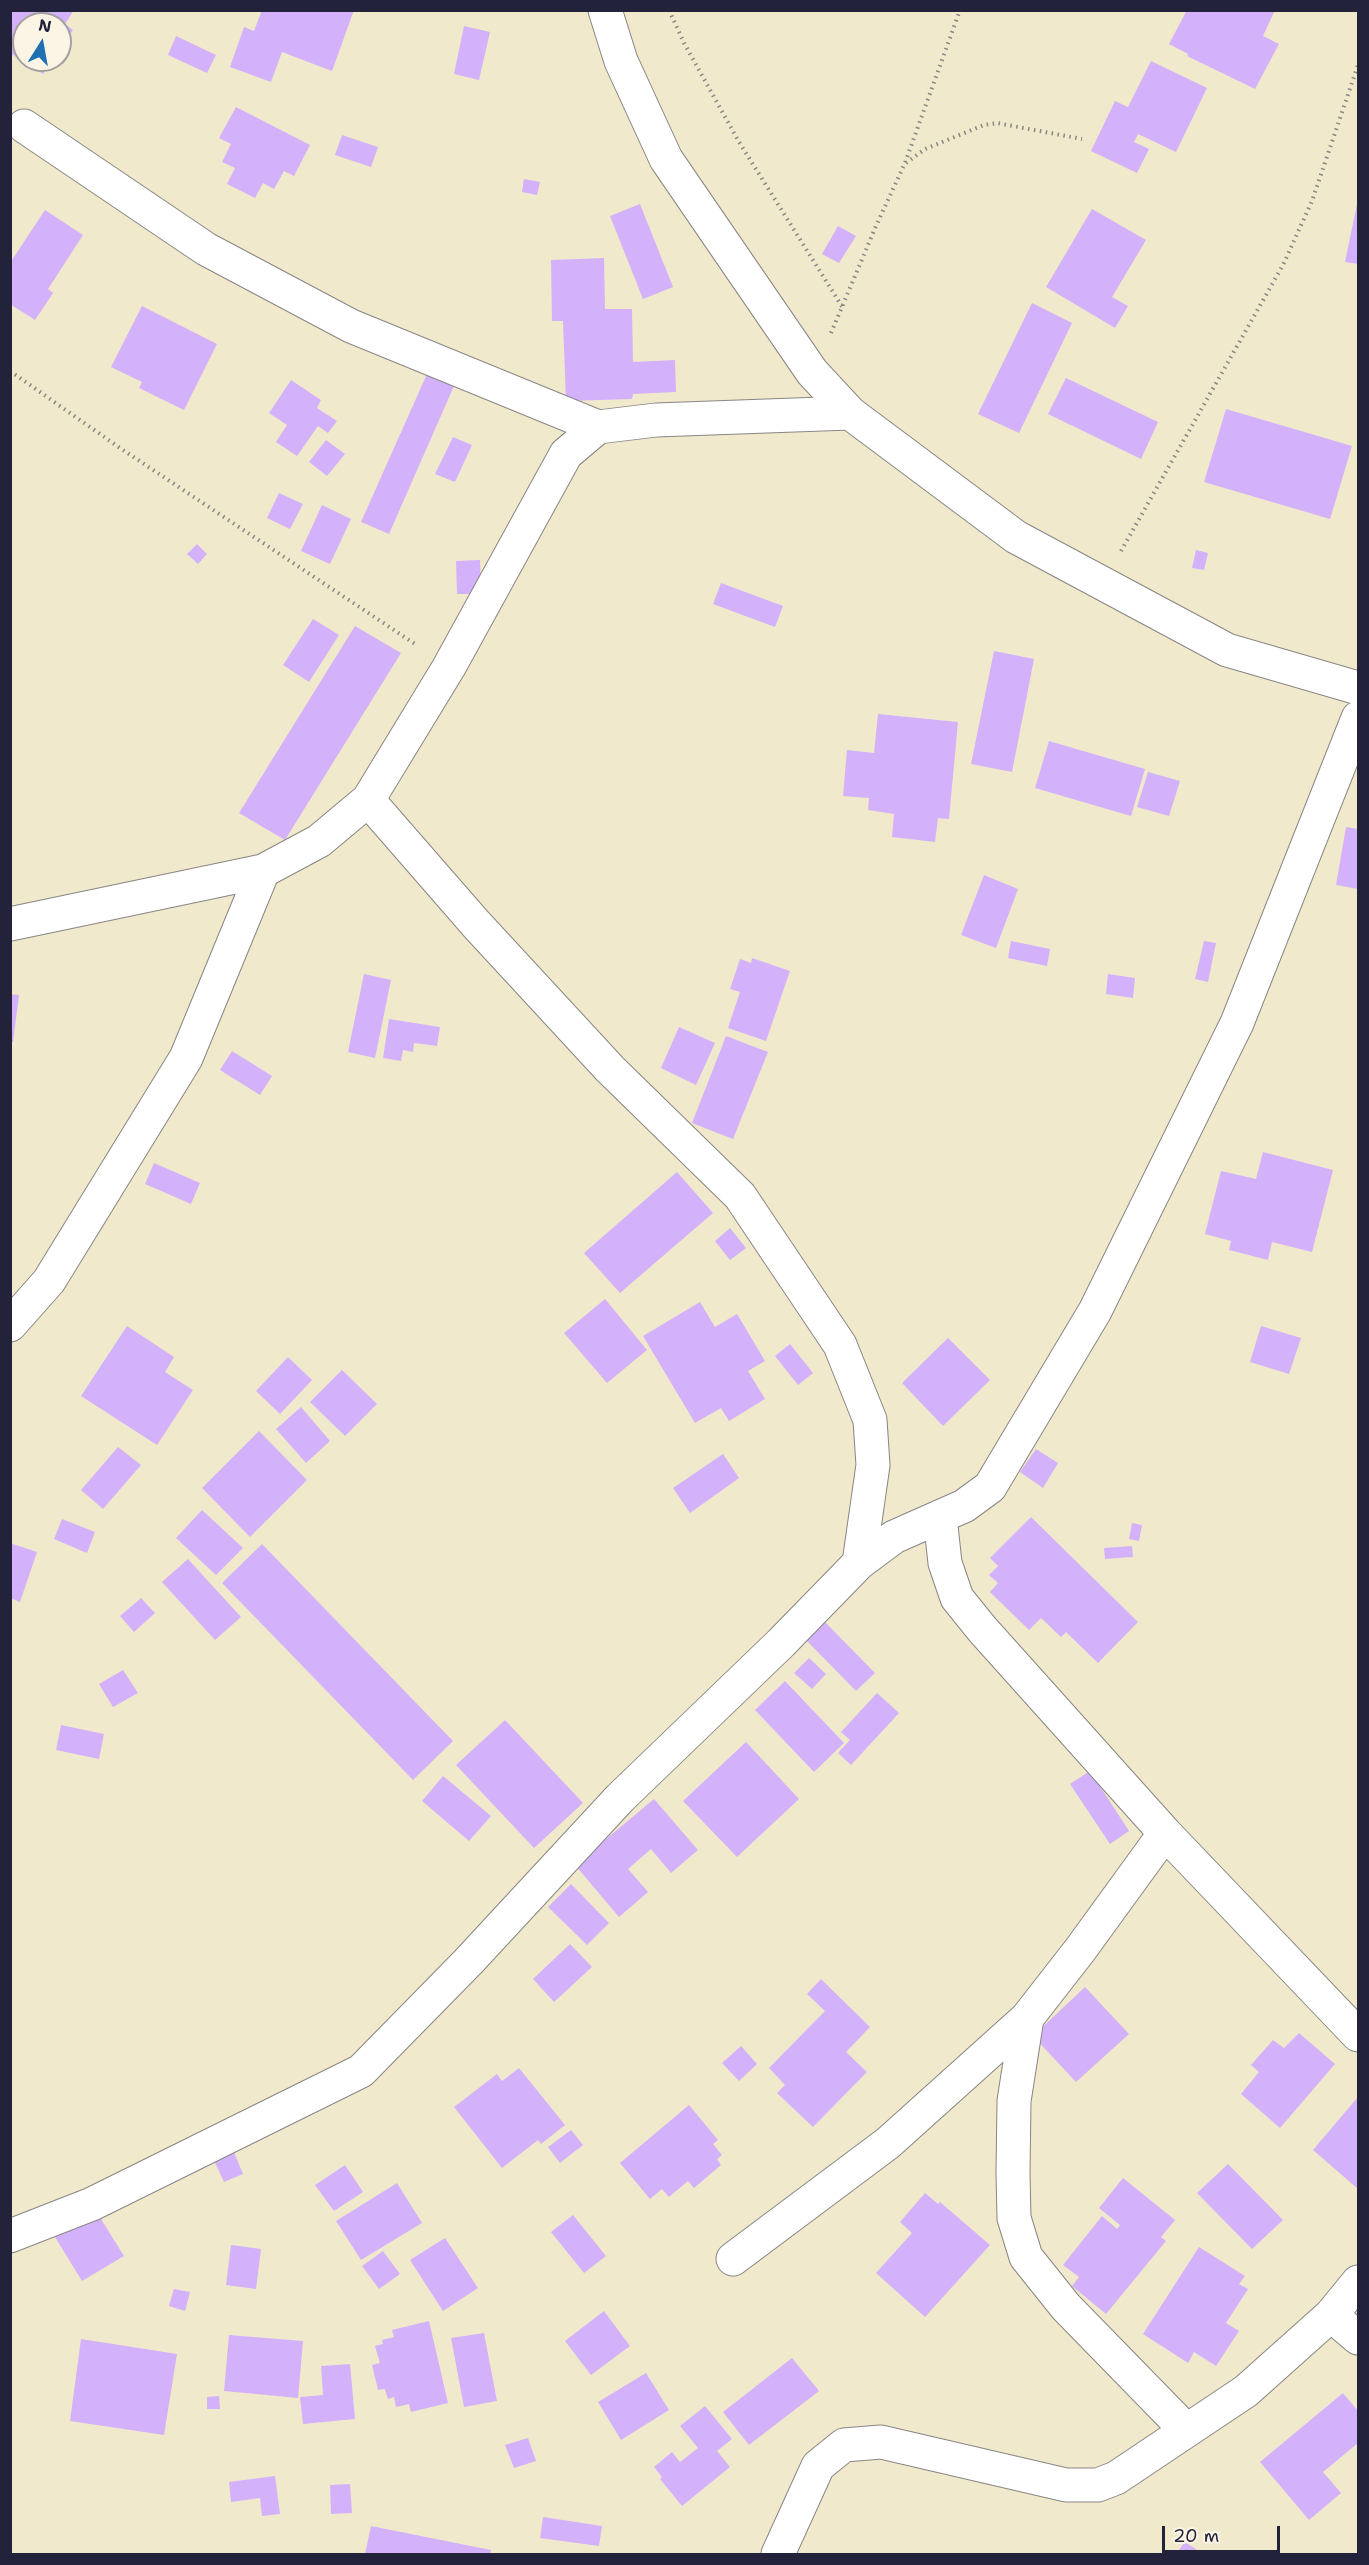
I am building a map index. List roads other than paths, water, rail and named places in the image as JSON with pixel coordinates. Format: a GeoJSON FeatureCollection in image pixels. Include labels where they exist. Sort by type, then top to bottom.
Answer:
{"type":"FeatureCollection","features":[{"type":"Feature","properties":{"kind":"street"},"geometry":{"type":"LineString","coordinates":[[605,10],[621,61],[666,159],[812,372],[849,413],[1016,537],[1227,650],[1359,687]]}},
{"type":"Feature","properties":{"kind":"street"},"geometry":{"type":"LineString","coordinates":[[24,126],[206,249],[330,315],[361,330],[598,427],[656,420],[849,413]]}},
{"type":"Feature","properties":{"kind":"street"},"geometry":{"type":"LineString","coordinates":[[10,924],[263,871],[319,841],[368,800],[449,667],[566,454],[598,427]]}},
{"type":"Feature","properties":{"kind":"street"},"geometry":{"type":"LineString","coordinates":[[10,2236],[93,2204],[361,2071],[468,1962],[620,1798],[781,1643],[859,1563],[894,1537],[964,1506],[990,1487],[1095,1311],[1237,1023],[1359,718]]}},
{"type":"Feature","properties":{"kind":"street"},"geometry":{"type":"LineString","coordinates":[[368,800],[476,924],[610,1069],[740,1196],[840,1345],[870,1420],[873,1465],[859,1563]]}},
{"type":"Feature","properties":{"kind":"street"},"geometry":{"type":"LineString","coordinates":[[10,1325],[49,1281],[186,1058],[263,871]]}},
{"type":"Feature","properties":{"kind":"street"},"geometry":{"type":"LineString","coordinates":[[940,1517],[945,1563],[957,1598],[982,1629],[1165,1833],[1359,2035]]}},
{"type":"Feature","properties":{"kind":"street"},"geometry":{"type":"LineString","coordinates":[[733,2259],[888,2143],[1027,2019],[1165,1833]]}},
{"type":"Feature","properties":{"kind":"street"},"geometry":{"type":"LineString","coordinates":[[1027,2019],[1014,2101],[1013,2173],[1014,2218],[1026,2257],[1066,2307],[1186,2430]]}},
{"type":"Feature","properties":{"kind":"street"},"geometry":{"type":"LineString","coordinates":[[778,2554],[818,2466],[843,2445],[881,2442],[1066,2485],[1098,2485],[1116,2478],[1246,2391],[1331,2315],[1359,2282]]}},
{"type":"Feature","properties":{"kind":"street"},"geometry":{"type":"LineString","coordinates":[[1331,2315],[1359,2338]]}}]}
